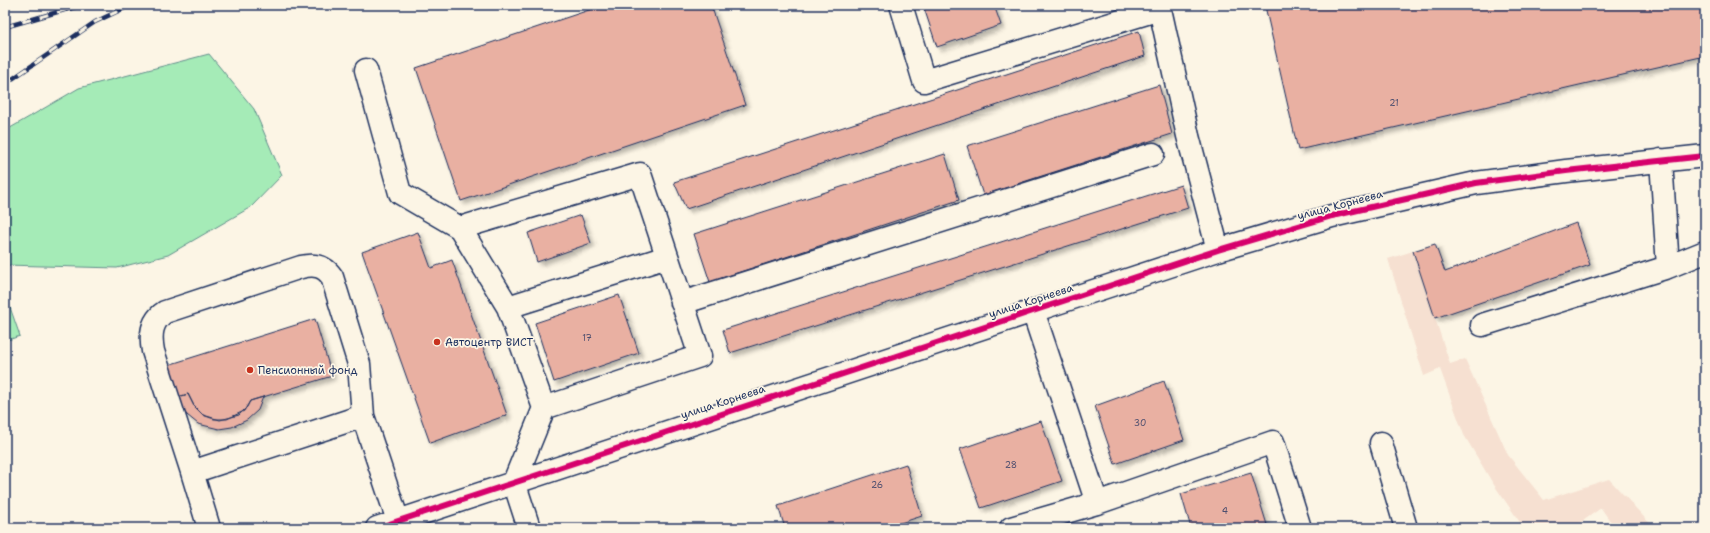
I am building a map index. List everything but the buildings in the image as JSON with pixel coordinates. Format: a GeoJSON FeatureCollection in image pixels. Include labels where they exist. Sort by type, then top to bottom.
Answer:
{"type":"FeatureCollection","features":[{"type":"Feature","properties":{"kind":"street"},"geometry":{"type":"LineString","coordinates":[[901,5],[924,81],[1160,9],[1188,136],[1218,250]]}},
{"type":"Feature","properties":{"kind":"street"},"geometry":{"type":"LineString","coordinates":[[366,70],[400,193],[460,228],[508,307],[544,408],[514,482],[528,528]]}},
{"type":"Feature","properties":{"kind":"street"},"geometry":{"type":"LineString","coordinates":[[682,303],[1153,154]]}},
{"type":"Feature","properties":{"kind":"street","name":"улица Корнеева"},"geometry":{"type":"LineString","coordinates":[[388,525],[1218,250],[1332,216],[1435,192],[1516,177],[1705,156]]}},
{"type":"Feature","properties":{"kind":"street"},"geometry":{"type":"LineString","coordinates":[[1661,160],[1668,267]]}},
{"type":"Feature","properties":{"kind":"street"},"geometry":{"type":"LineString","coordinates":[[460,228],[640,174],[700,356],[544,408]]}},
{"type":"Feature","properties":{"kind":"street"},"geometry":{"type":"LineString","coordinates":[[1482,325],[1668,267],[1705,252]]}},
{"type":"Feature","properties":{"kind":"street"},"geometry":{"type":"LineString","coordinates":[[508,307],[667,257]]}},
{"type":"Feature","properties":{"kind":"street"},"geometry":{"type":"LineString","coordinates":[[209,528],[153,351],[151,336],[155,321],[165,312],[278,274],[301,267],[316,266],[322,267],[332,277],[359,364],[362,416],[388,525]]}},
{"type":"Feature","properties":{"kind":"street"},"geometry":{"type":"LineString","coordinates":[[1033,311],[1097,503]]}},
{"type":"Feature","properties":{"kind":"street"},"geometry":{"type":"LineString","coordinates":[[192,472],[362,416]]}},
{"type":"Feature","properties":{"kind":"street"},"geometry":{"type":"LineString","coordinates":[[1011,528],[1097,503],[1273,442],[1300,528]]}},
{"type":"Feature","properties":{"kind":"street"},"geometry":{"type":"LineString","coordinates":[[1381,443],[1406,528]]}},
{"type":"Feature","properties":{"kind":"shaded area"},"geometry":{"type":"Polygon","coordinates":[[[1413,251],[1450,364],[1465,359],[1508,455],[1544,500],[1609,479],[1654,528],[1615,528],[1601,508],[1573,528],[1524,528],[1492,482],[1464,435],[1440,369],[1424,376],[1388,259],[1413,251]]]}},
{"type":"Feature","properties":{"kind":"green space"},"geometry":{"type":"Polygon","coordinates":[[[209,54],[254,109],[282,175],[251,207],[168,255],[117,268],[5,265],[5,131],[79,88],[209,54]]]}},
{"type":"Feature","properties":{"kind":"green space"},"geometry":{"type":"Polygon","coordinates":[[[5,293],[20,336],[5,341],[5,293]]]}},
{"type":"Feature","properties":{"kind":"railway"},"geometry":{"type":"LineString","coordinates":[[5,27],[82,5]]}},
{"type":"Feature","properties":{"kind":"railway"},"geometry":{"type":"LineString","coordinates":[[5,84],[95,22],[131,5]]}},
{"type":"Feature","properties":{"kind":"cycle path"},"geometry":{"type":"LineString","coordinates":[[377,528],[1218,250],[1332,216],[1476,183],[1566,171],[1705,156]]}},
{"type":"Feature","properties":{"kind":"place","name":"Автоцентр ВИСТ"},"geometry":{"type":"Point","coordinates":[437,342]}},
{"type":"Feature","properties":{"kind":"place","name":"Пенсионный фонд"},"geometry":{"type":"Point","coordinates":[250,370]}}]}
